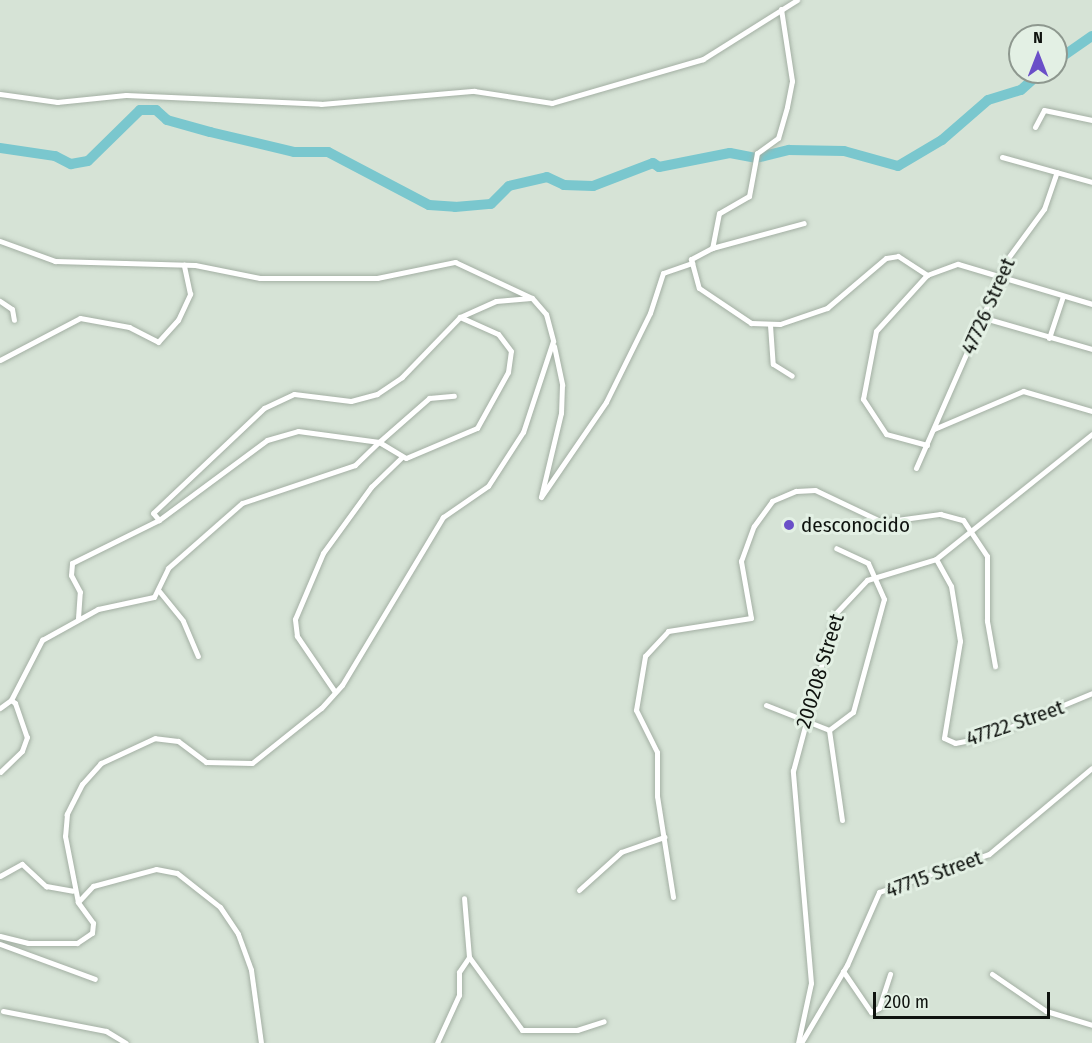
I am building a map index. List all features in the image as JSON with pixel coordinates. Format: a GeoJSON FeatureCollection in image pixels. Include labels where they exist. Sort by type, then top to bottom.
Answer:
{"type":"FeatureCollection","features":[{"type":"Feature","properties":{"kind":"street"},"geometry":{"type":"LineString","coordinates":[[0,94],[46,102],[126,95],[321,104],[474,91],[552,103],[703,59],[797,0]]}},
{"type":"Feature","properties":{"kind":"street"},"geometry":{"type":"LineString","coordinates":[[712,248],[716,217],[749,196],[757,153],[778,138],[787,107],[792,81],[781,9]]}},
{"type":"Feature","properties":{"kind":"street"},"geometry":{"type":"LineString","coordinates":[[1035,127],[1044,110],[1092,120]]}},
{"type":"Feature","properties":{"kind":"street"},"geometry":{"type":"LineString","coordinates":[[1002,158],[1092,182]]}},
{"type":"Feature","properties":{"kind":"street","name":"47726 Street"},"geometry":{"type":"LineString","coordinates":[[916,468],[999,278],[1044,209],[1057,172]]}},
{"type":"Feature","properties":{"kind":"street"},"geometry":{"type":"LineString","coordinates":[[0,241],[55,261],[184,265],[260,278],[377,278],[455,262],[532,298],[546,314],[563,391],[559,431],[541,497],[611,393],[650,313],[663,273],[688,264],[695,254],[804,223]]}},
{"type":"Feature","properties":{"kind":"street"},"geometry":{"type":"LineString","coordinates":[[688,264],[695,282],[718,304],[751,323],[770,325],[827,308],[889,256],[902,257],[927,275]]}},
{"type":"Feature","properties":{"kind":"street"},"geometry":{"type":"LineString","coordinates":[[0,360],[80,318],[129,327],[158,342],[178,320],[190,294],[184,265]]}},
{"type":"Feature","properties":{"kind":"street"},"geometry":{"type":"LineString","coordinates":[[927,445],[890,436],[863,402],[873,340],[878,327],[927,275],[963,265],[999,278],[1092,304]]}},
{"type":"Feature","properties":{"kind":"street"},"geometry":{"type":"LineString","coordinates":[[1049,338],[1063,296]]}},
{"type":"Feature","properties":{"kind":"street"},"geometry":{"type":"LineString","coordinates":[[159,520],[153,513],[264,408],[294,394],[351,401],[377,394],[402,377],[460,317],[496,301],[532,298]]}},
{"type":"Feature","properties":{"kind":"street"},"geometry":{"type":"LineString","coordinates":[[0,302],[12,309],[14,320]]}},
{"type":"Feature","properties":{"kind":"street"},"geometry":{"type":"LineString","coordinates":[[335,693],[297,636],[295,619],[323,553],[371,487],[402,457],[477,428],[508,372],[507,340],[460,317]]}},
{"type":"Feature","properties":{"kind":"street"},"geometry":{"type":"LineString","coordinates":[[981,317],[1092,349]]}},
{"type":"Feature","properties":{"kind":"street"},"geometry":{"type":"LineString","coordinates":[[770,325],[773,364],[792,376]]}},
{"type":"Feature","properties":{"kind":"street"},"geometry":{"type":"LineString","coordinates":[[0,936],[28,943],[77,943],[94,928],[72,891],[66,814],[82,784],[101,764],[161,738],[178,741],[206,762],[252,763],[335,693],[443,517],[488,486],[523,432],[553,341]]}},
{"type":"Feature","properties":{"kind":"street"},"geometry":{"type":"LineString","coordinates":[[934,429],[1023,391],[1092,411]]}},
{"type":"Feature","properties":{"kind":"street"},"geometry":{"type":"LineString","coordinates":[[0,708],[11,700],[42,640],[78,618],[150,599],[159,591],[168,568],[226,513],[270,490],[355,465],[429,398],[454,396]]}},
{"type":"Feature","properties":{"kind":"street"},"geometry":{"type":"LineString","coordinates":[[78,618],[80,592],[71,575],[72,562],[159,520],[276,435],[298,431],[380,442],[402,457]]}},
{"type":"Feature","properties":{"kind":"street","name":"200208 Street"},"geometry":{"type":"LineString","coordinates":[[800,1043],[806,1013],[810,952],[793,788],[803,720],[840,603],[877,575],[936,559],[974,531],[1092,434]]}},
{"type":"Feature","properties":{"kind":"street"},"geometry":{"type":"LineString","coordinates":[[674,897],[664,837],[657,752],[636,710],[645,656],[668,631],[751,618],[741,561],[754,526],[772,501],[796,491],[815,490],[889,523],[950,514],[974,531],[988,563],[987,621],[995,666]]}},
{"type":"Feature","properties":{"kind":"street"},"geometry":{"type":"LineString","coordinates":[[829,729],[853,712],[884,603],[877,575],[868,563],[836,548]]}},
{"type":"Feature","properties":{"kind":"street","name":"47722 Street"},"geometry":{"type":"LineString","coordinates":[[936,559],[951,586],[960,641],[944,738],[955,743],[986,737],[1092,693]]}},
{"type":"Feature","properties":{"kind":"street"},"geometry":{"type":"LineString","coordinates":[[159,591],[183,621],[198,656]]}},
{"type":"Feature","properties":{"kind":"street"},"geometry":{"type":"LineString","coordinates":[[0,772],[26,745],[22,716],[11,700]]}},
{"type":"Feature","properties":{"kind":"street"},"geometry":{"type":"LineString","coordinates":[[766,705],[829,729]]}},
{"type":"Feature","properties":{"kind":"street"},"geometry":{"type":"LineString","coordinates":[[829,729],[842,820]]}},
{"type":"Feature","properties":{"kind":"street","name":"47715 Street"},"geometry":{"type":"LineString","coordinates":[[800,1043],[821,1014],[879,892],[989,854],[1092,768]]}},
{"type":"Feature","properties":{"kind":"street"},"geometry":{"type":"LineString","coordinates":[[579,890],[621,852],[664,837]]}},
{"type":"Feature","properties":{"kind":"street"},"geometry":{"type":"LineString","coordinates":[[0,876],[22,864],[46,886],[72,891]]}},
{"type":"Feature","properties":{"kind":"street"},"geometry":{"type":"LineString","coordinates":[[78,902],[99,884],[156,869],[177,873],[201,890],[238,934],[252,970],[261,1043]]}},
{"type":"Feature","properties":{"kind":"street"},"geometry":{"type":"LineString","coordinates":[[464,898],[469,957],[522,1030],[577,1030],[604,1021]]}},
{"type":"Feature","properties":{"kind":"street"},"geometry":{"type":"LineString","coordinates":[[0,944],[95,979]]}},
{"type":"Feature","properties":{"kind":"street"},"geometry":{"type":"LineString","coordinates":[[437,1043],[459,995],[459,972],[469,957]]}},
{"type":"Feature","properties":{"kind":"street"},"geometry":{"type":"LineString","coordinates":[[843,971],[871,1012],[879,1008],[890,974]]}},
{"type":"Feature","properties":{"kind":"street"},"geometry":{"type":"LineString","coordinates":[[992,974],[1046,1011],[1092,1025]]}},
{"type":"Feature","properties":{"kind":"street"},"geometry":{"type":"LineString","coordinates":[[3,1011],[106,1031],[126,1043]]}},
{"type":"Feature","properties":{"kind":"street"},"geometry":{"type":"LineString","coordinates":[[806,1013],[821,1014]]}},
{"type":"Feature","properties":{"kind":"waterway"},"geometry":{"type":"LineString","coordinates":[[1068,53],[1092,36]]}},
{"type":"Feature","properties":{"kind":"waterway"},"geometry":{"type":"LineString","coordinates":[[0,148],[55,156],[71,164],[88,161],[140,110],[156,110],[167,120],[210,132],[294,152],[328,152],[429,205],[455,207],[491,204],[509,186],[547,177],[564,185],[593,186],[653,163],[659,167],[730,153],[756,158],[789,150],[844,151],[898,166],[942,140],[988,100],[1021,90],[1028,84]]}},
{"type":"Feature","properties":{"kind":"place","name":"desconocido"},"geometry":{"type":"Point","coordinates":[789,525]}}]}
